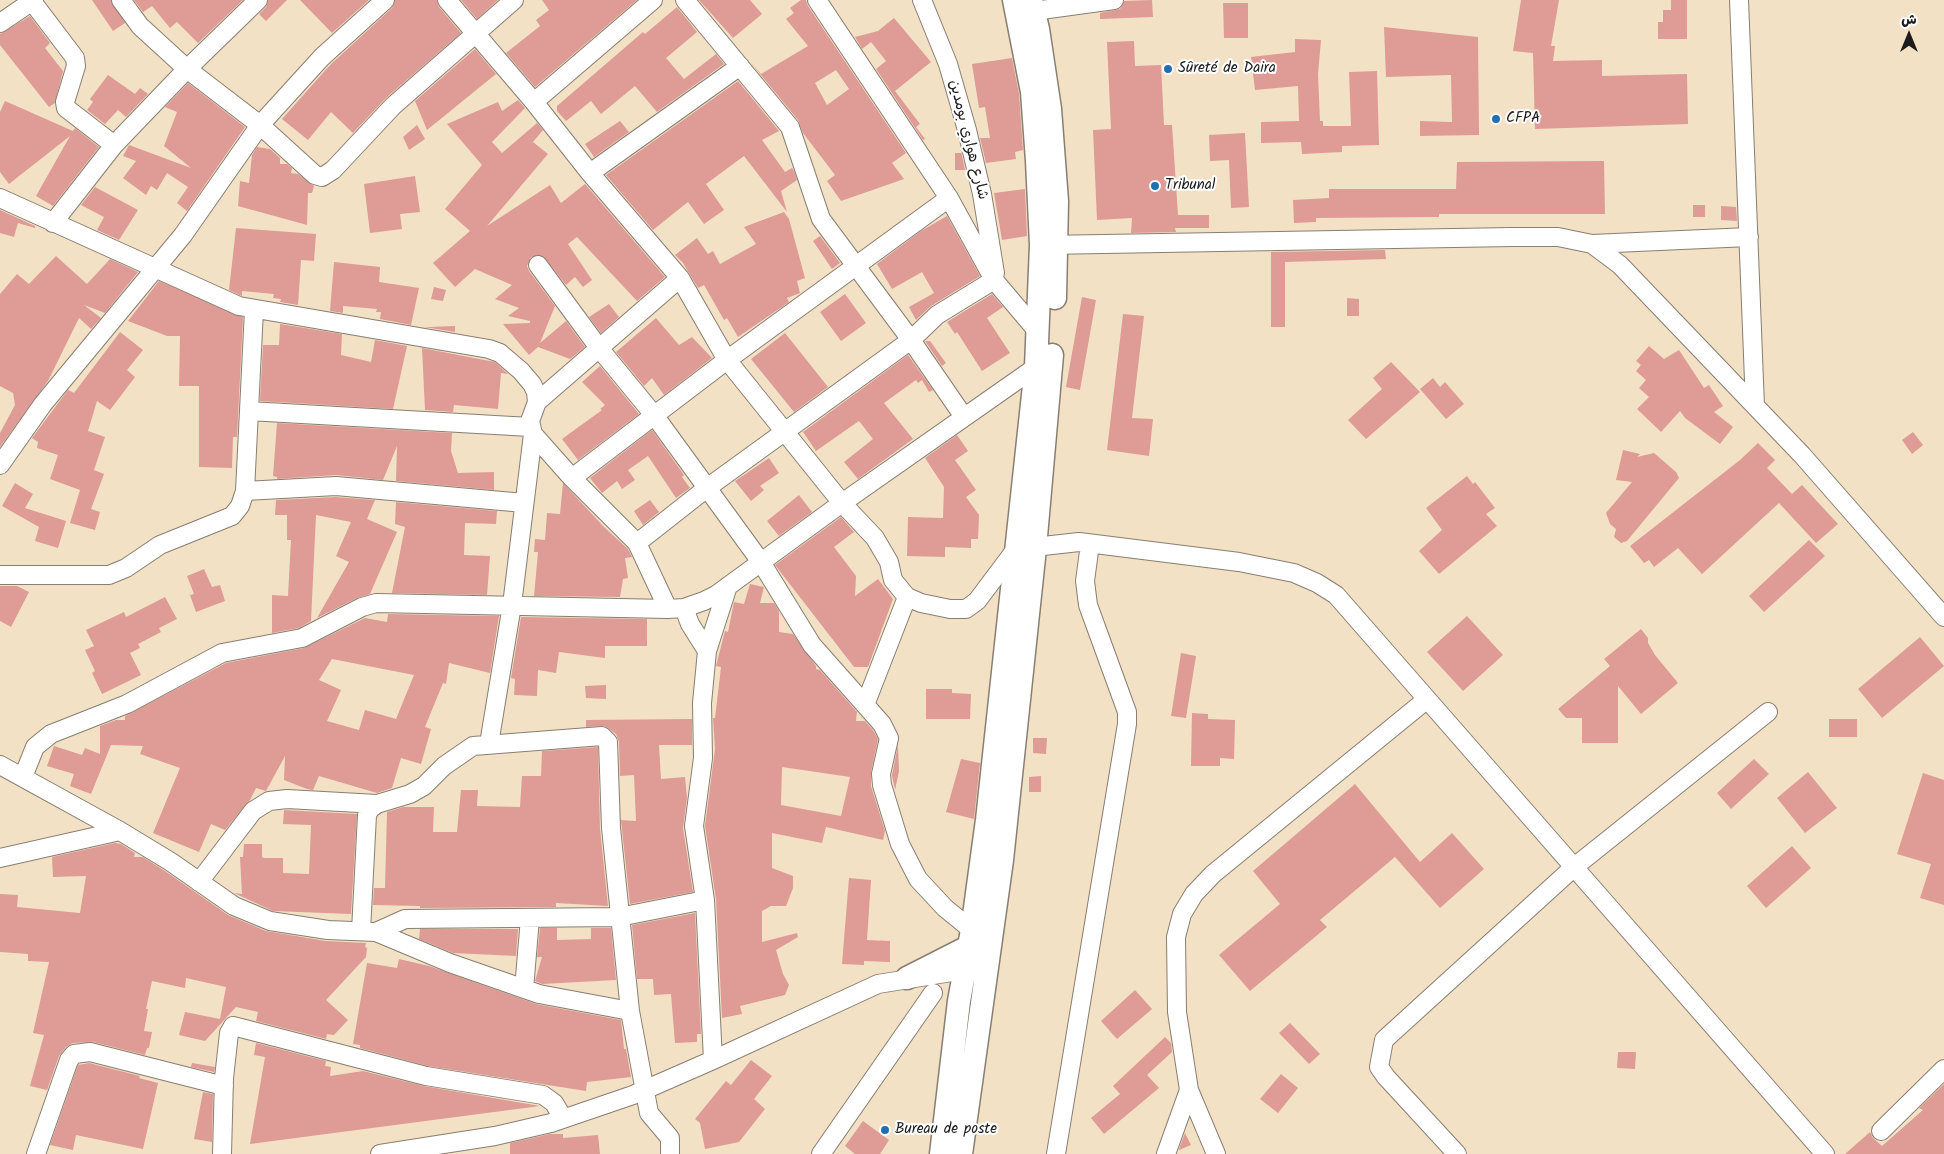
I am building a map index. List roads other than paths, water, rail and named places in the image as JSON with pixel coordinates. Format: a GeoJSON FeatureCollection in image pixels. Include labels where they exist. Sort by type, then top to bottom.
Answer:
{"type":"FeatureCollection","features":[{"type":"Feature","properties":{"kind":"main road"},"geometry":{"type":"LineString","coordinates":[[941,1154],[959,1001],[975,971],[1002,860],[1025,548],[1038,332],[1049,245],[1032,92],[1014,0]]}},
{"type":"Feature","properties":{"kind":"main road"},"geometry":{"type":"LineString","coordinates":[[961,1154],[981,1009],[970,938],[1025,548],[1050,394],[1050,109],[1032,6]]}},
{"type":"Feature","properties":{"kind":"main road"},"geometry":{"type":"LineString","coordinates":[[900,980],[970,938]]}},
{"type":"Feature","properties":{"kind":"street"},"geometry":{"type":"LineString","coordinates":[[0,23],[32,0],[75,58],[76,66],[65,102],[66,108],[114,145]]}},
{"type":"Feature","properties":{"kind":"street"},"geometry":{"type":"LineString","coordinates":[[53,223],[114,145],[186,69],[258,0]]}},
{"type":"Feature","properties":{"kind":"street"},"geometry":{"type":"LineString","coordinates":[[0,465],[43,404],[97,336],[183,235],[260,125],[322,57],[385,0]]}},
{"type":"Feature","properties":{"kind":"street"},"geometry":{"type":"LineString","coordinates":[[447,0],[474,34],[534,102],[590,173],[680,278],[727,360],[842,503],[883,549],[894,580],[907,597],[921,603],[950,609],[966,609],[978,601],[1025,548],[1079,542],[1238,562],[1294,573],[1317,583],[1336,596],[1825,1154]]}},
{"type":"Feature","properties":{"kind":"street"},"geometry":{"type":"LineString","coordinates":[[127,2],[140,26],[186,69],[260,125],[315,175],[322,177],[334,170],[393,106],[514,0]]}},
{"type":"Feature","properties":{"kind":"street"},"geometry":{"type":"LineString","coordinates":[[534,102],[652,0]]}},
{"type":"Feature","properties":{"kind":"street"},"geometry":{"type":"LineString","coordinates":[[685,0],[790,127],[820,219],[856,264],[964,417]]}},
{"type":"Feature","properties":{"kind":"street"},"geometry":{"type":"LineString","coordinates":[[817,0],[949,198],[995,282],[1038,332]]}},
{"type":"Feature","properties":{"kind":"street","name":"شارع هواري بومدين"},"geometry":{"type":"LineString","coordinates":[[922,0],[948,64],[967,130],[982,194],[995,282]]}},
{"type":"Feature","properties":{"kind":"street"},"geometry":{"type":"LineString","coordinates":[[1032,6],[1114,0]]}},
{"type":"Feature","properties":{"kind":"street"},"geometry":{"type":"LineString","coordinates":[[1739,0],[1755,406]]}},
{"type":"Feature","properties":{"kind":"street"},"geometry":{"type":"LineString","coordinates":[[590,173],[740,66]]}},
{"type":"Feature","properties":{"kind":"street"},"geometry":{"type":"LineString","coordinates":[[0,198],[155,270],[239,306],[489,349],[511,360],[521,371],[532,384],[537,402],[531,430],[512,605],[489,744]]}},
{"type":"Feature","properties":{"kind":"street"},"geometry":{"type":"LineString","coordinates":[[572,478],[856,264],[949,198]]}},
{"type":"Feature","properties":{"kind":"street"},"geometry":{"type":"LineString","coordinates":[[1049,245],[1512,237],[1558,237],[1592,244],[1748,237]]}},
{"type":"Feature","properties":{"kind":"street"},"geometry":{"type":"LineString","coordinates":[[1592,244],[1620,265],[1802,455],[1944,617]]}},
{"type":"Feature","properties":{"kind":"street"},"geometry":{"type":"LineString","coordinates":[[538,264],[599,348],[654,415],[761,562],[812,644],[882,724],[889,738],[881,774],[882,785],[900,844],[918,879],[946,908],[970,938]]}},
{"type":"Feature","properties":{"kind":"street"},"geometry":{"type":"LineString","coordinates":[[537,402],[680,278]]}},
{"type":"Feature","properties":{"kind":"street"},"geometry":{"type":"LineString","coordinates":[[637,543],[707,488],[911,340],[937,315],[995,282]]}},
{"type":"Feature","properties":{"kind":"street"},"geometry":{"type":"LineString","coordinates":[[0,575],[109,575],[126,568],[160,545],[232,516],[240,506],[245,491],[254,310]]}},
{"type":"Feature","properties":{"kind":"street"},"geometry":{"type":"LineString","coordinates":[[23,777],[35,747],[52,734],[127,704],[222,653],[302,638],[362,607],[376,602],[676,609],[716,595],[842,503],[1036,367]]}},
{"type":"Feature","properties":{"kind":"street"},"geometry":{"type":"LineString","coordinates":[[249,411],[531,430],[572,478],[637,543],[676,609],[707,651]]}},
{"type":"Feature","properties":{"kind":"street"},"geometry":{"type":"LineString","coordinates":[[245,491],[336,486],[524,503]]}},
{"type":"Feature","properties":{"kind":"street"},"geometry":{"type":"LineString","coordinates":[[1056,1154],[1128,724],[1127,712],[1088,605],[1086,581],[1090,544]]}},
{"type":"Feature","properties":{"kind":"street"},"geometry":{"type":"LineString","coordinates":[[713,1060],[705,900],[694,826],[703,758],[702,703],[707,651],[728,586]]}},
{"type":"Feature","properties":{"kind":"street"},"geometry":{"type":"LineString","coordinates":[[865,704],[907,597]]}},
{"type":"Feature","properties":{"kind":"street"},"geometry":{"type":"LineString","coordinates":[[1216,1154],[1189,1090],[1177,1012],[1174,964],[1176,937],[1182,914],[1194,894],[1213,874],[1426,700]]}},
{"type":"Feature","properties":{"kind":"street"},"geometry":{"type":"LineString","coordinates":[[1457,1154],[1379,1067],[1384,1040],[1573,868],[1768,712]]}},
{"type":"Feature","properties":{"kind":"street"},"geometry":{"type":"LineString","coordinates":[[199,882],[253,811],[269,800],[287,799],[377,804],[410,794],[424,786],[465,749],[489,744],[599,736],[607,739],[619,917],[630,1011],[649,1113],[670,1138],[670,1154]]}},
{"type":"Feature","properties":{"kind":"street"},"geometry":{"type":"LineString","coordinates":[[0,765],[120,831],[234,906],[270,921],[302,927],[368,931],[450,963],[539,994],[630,1011]]}},
{"type":"Feature","properties":{"kind":"street"},"geometry":{"type":"LineString","coordinates":[[368,931],[367,815],[377,804]]}},
{"type":"Feature","properties":{"kind":"street"},"geometry":{"type":"LineString","coordinates":[[0,858],[120,831]]}},
{"type":"Feature","properties":{"kind":"street"},"geometry":{"type":"LineString","coordinates":[[368,931],[405,919],[619,917],[705,900]]}},
{"type":"Feature","properties":{"kind":"street"},"geometry":{"type":"LineString","coordinates":[[524,989],[530,918]]}},
{"type":"Feature","properties":{"kind":"street"},"geometry":{"type":"LineString","coordinates":[[380,1154],[495,1136],[562,1118],[646,1089],[886,981],[975,971]]}},
{"type":"Feature","properties":{"kind":"street"},"geometry":{"type":"LineString","coordinates":[[900,980],[981,1009]]}},
{"type":"Feature","properties":{"kind":"street"},"geometry":{"type":"LineString","coordinates":[[821,1154],[933,993]]}},
{"type":"Feature","properties":{"kind":"street"},"geometry":{"type":"LineString","coordinates":[[222,1154],[224,1086],[229,1033],[233,1026],[426,1076],[543,1095],[554,1103],[562,1118]]}},
{"type":"Feature","properties":{"kind":"street"},"geometry":{"type":"LineString","coordinates":[[36,1154],[69,1060],[74,1054],[90,1052],[224,1086]]}},
{"type":"Feature","properties":{"kind":"street"},"geometry":{"type":"LineString","coordinates":[[1882,1132],[1944,1069]]}},
{"type":"Feature","properties":{"kind":"street"},"geometry":{"type":"LineString","coordinates":[[1166,1154],[1189,1090]]}},
{"type":"Feature","properties":{"kind":"place","name":"Sûreté de Daira"},"geometry":{"type":"Point","coordinates":[1168,69]}},
{"type":"Feature","properties":{"kind":"place","name":"CFPA"},"geometry":{"type":"Point","coordinates":[1496,119]}},
{"type":"Feature","properties":{"kind":"place","name":"Tribunal"},"geometry":{"type":"Point","coordinates":[1155,186]}},
{"type":"Feature","properties":{"kind":"place","name":"Bureau de poste"},"geometry":{"type":"Point","coordinates":[885,1130]}}]}
